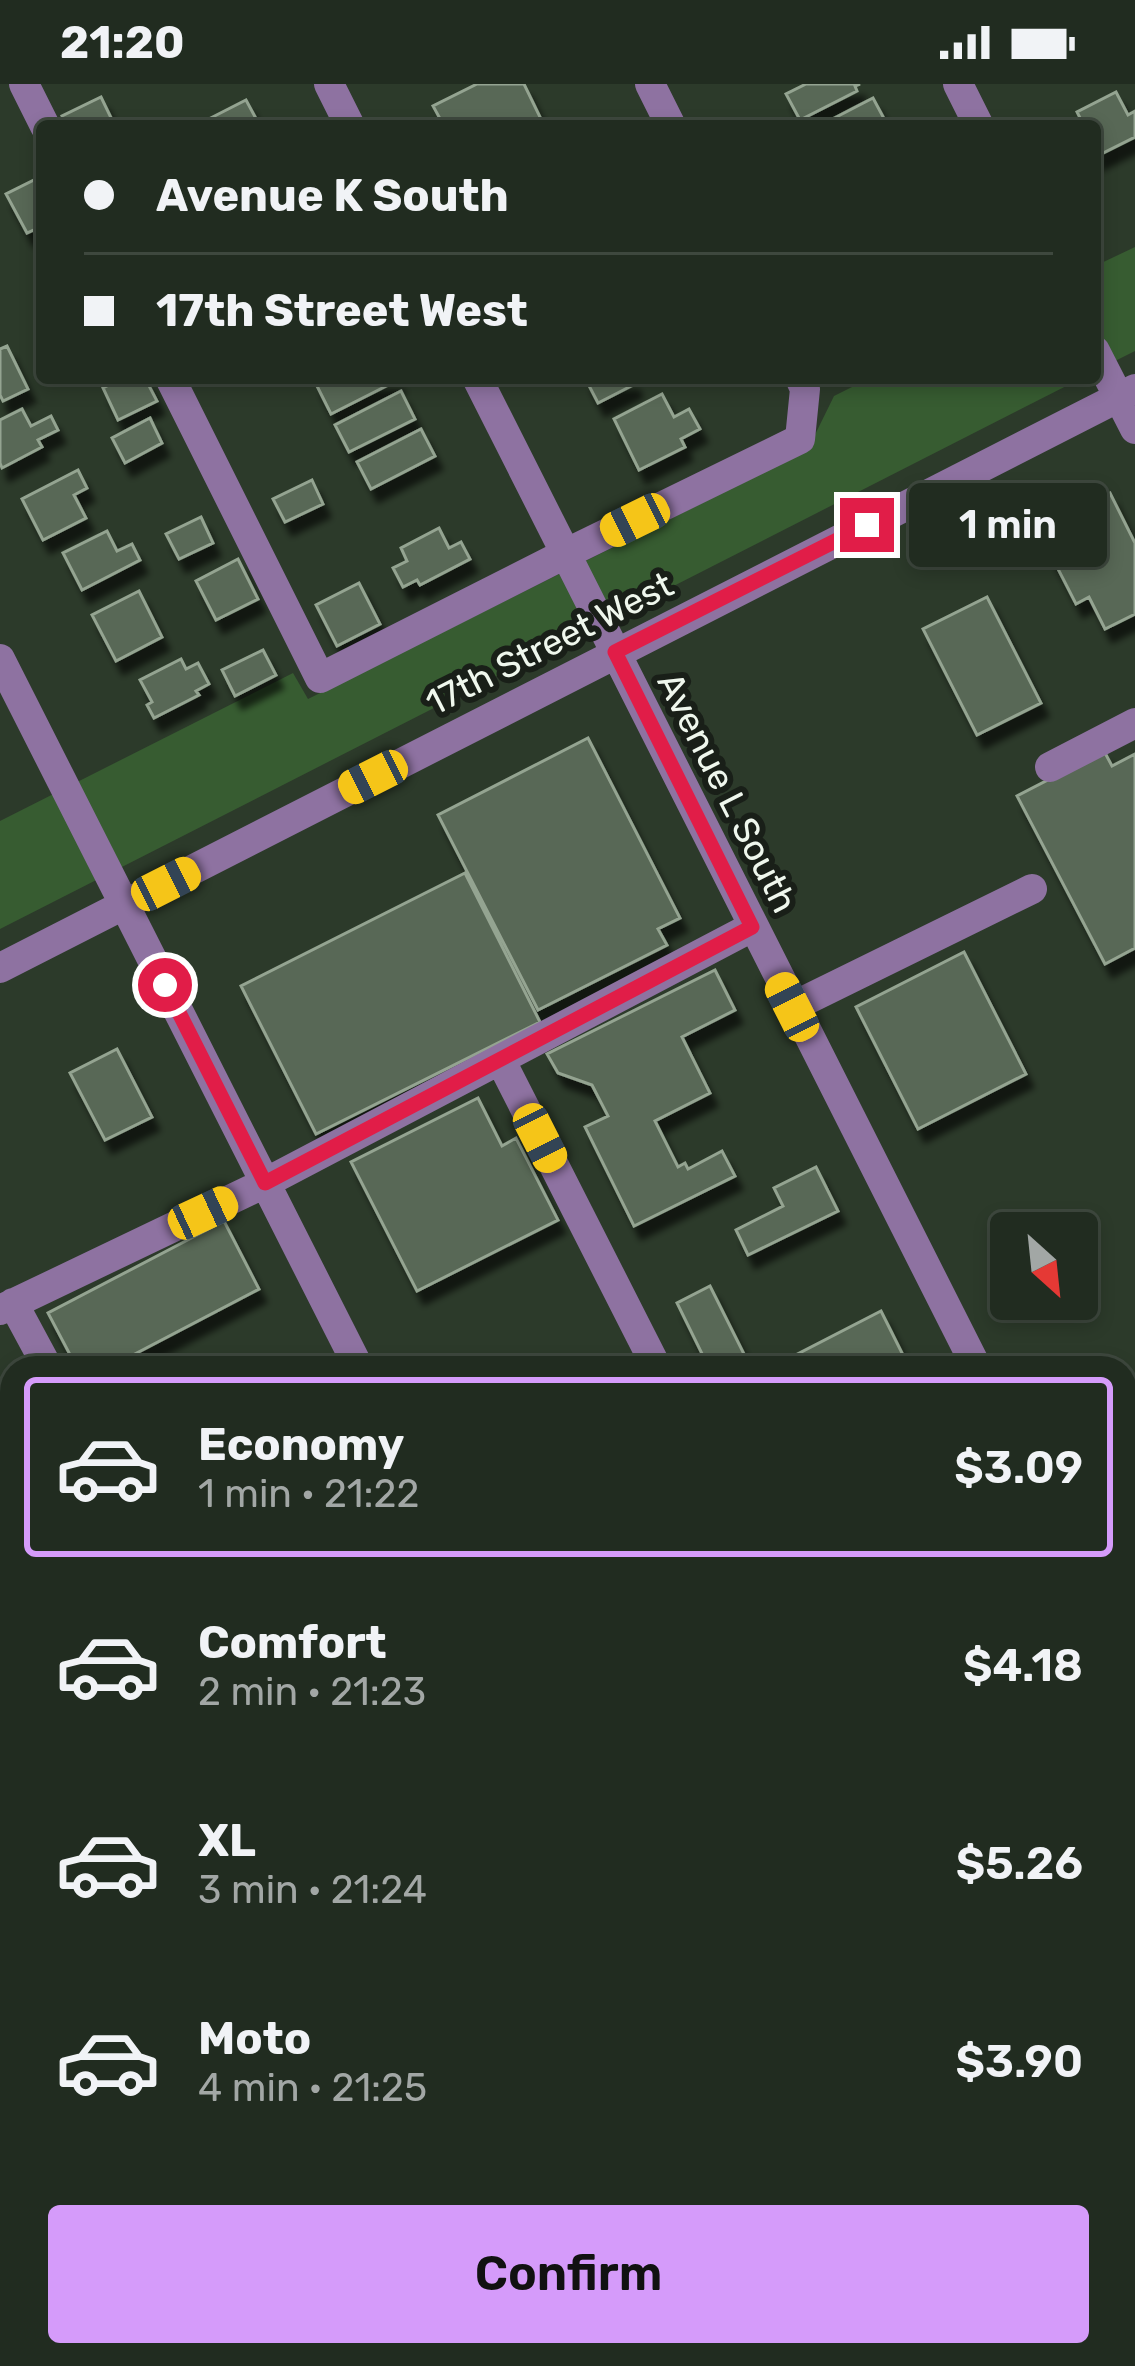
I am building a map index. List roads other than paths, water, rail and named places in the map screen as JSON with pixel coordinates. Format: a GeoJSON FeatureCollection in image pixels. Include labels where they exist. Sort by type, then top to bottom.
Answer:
{"type":"FeatureCollection","features":[{"type":"Feature","properties":{"kind":"street"},"geometry":{"type":"LineString","coordinates":[[24,84],[42,120]]}},
{"type":"Feature","properties":{"kind":"street"},"geometry":{"type":"LineString","coordinates":[[328,84],[347,120]]}},
{"type":"Feature","properties":{"kind":"street"},"geometry":{"type":"LineString","coordinates":[[650,84],[668,120]]}},
{"type":"Feature","properties":{"kind":"street"},"geometry":{"type":"LineString","coordinates":[[958,84],[977,120]]}},
{"type":"Feature","properties":{"kind":"street"},"geometry":{"type":"LineString","coordinates":[[1101,359],[1127,393],[1135,429]]}},
{"type":"Feature","properties":{"kind":"street"},"geometry":{"type":"LineString","coordinates":[[173,384],[320,678],[800,439],[803,384]]}},
{"type":"Feature","properties":{"kind":"street","name":"Avenue L South"},"geometry":{"type":"LineString","coordinates":[[480,384],[971,1356]]}},
{"type":"Feature","properties":{"kind":"street","name":"17th Street West"},"geometry":{"type":"LineString","coordinates":[[0,968],[1127,393]]}},
{"type":"Feature","properties":{"kind":"street"},"geometry":{"type":"LineString","coordinates":[[0,659],[353,1356]]}},
{"type":"Feature","properties":{"kind":"street"},"geometry":{"type":"LineString","coordinates":[[1050,767],[1135,723]]}},
{"type":"Feature","properties":{"kind":"street"},"geometry":{"type":"LineString","coordinates":[[792,1007],[1032,889]]}},
{"type":"Feature","properties":{"kind":"street"},"geometry":{"type":"LineString","coordinates":[[39,1356],[7,1307],[265,1183],[752,927]]}},
{"type":"Feature","properties":{"kind":"street"},"geometry":{"type":"LineString","coordinates":[[500,1061],[651,1356]]}}]}
